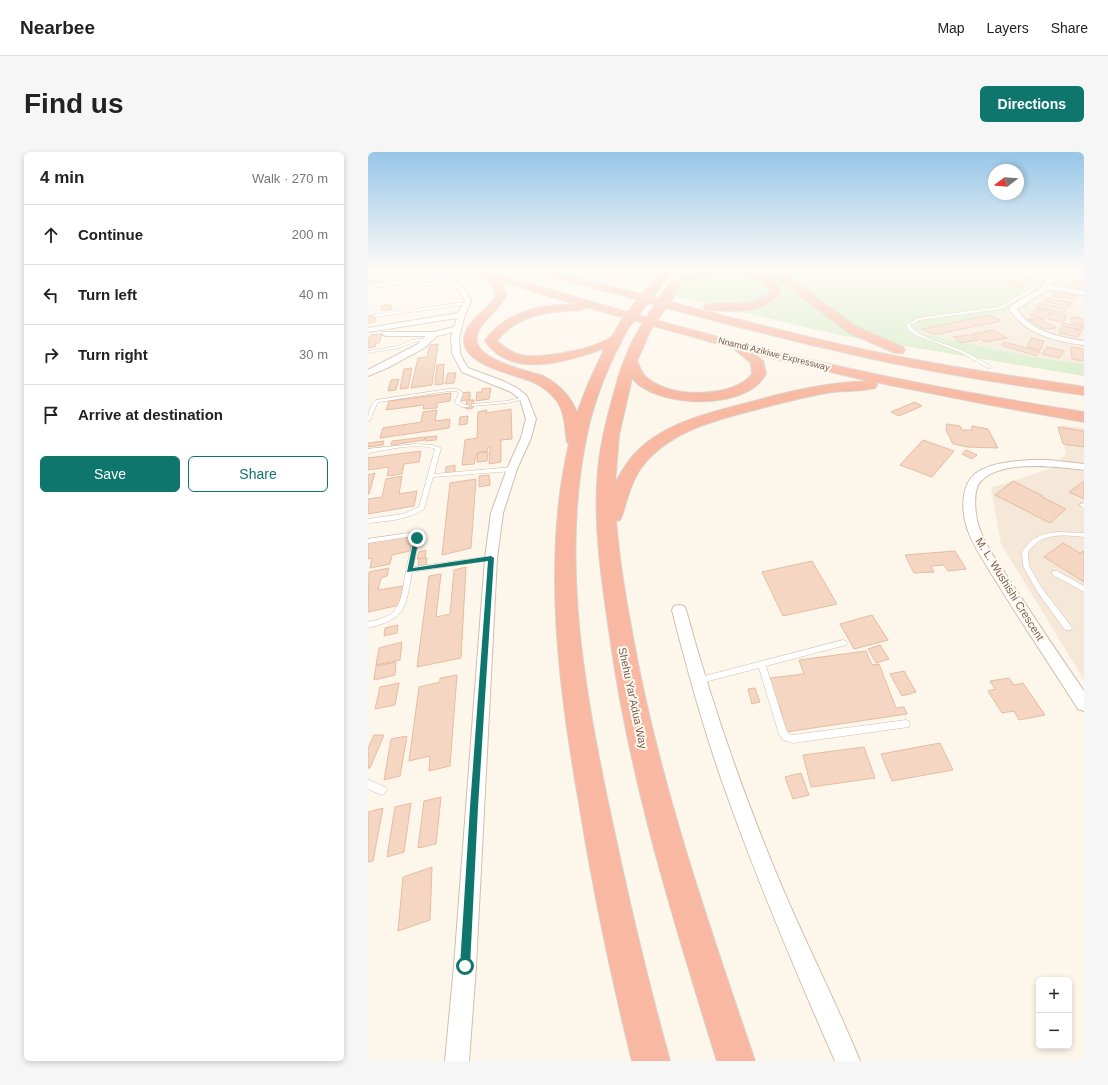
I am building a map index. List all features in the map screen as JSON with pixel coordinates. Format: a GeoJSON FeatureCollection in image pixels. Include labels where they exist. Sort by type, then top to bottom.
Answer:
{"type":"FeatureCollection","features":[{"type":"Feature","properties":{"kind":"highway"},"geometry":{"type":"LineString","coordinates":[[490,311],[478,323],[470,335],[469,342],[473,350],[483,360],[539,380],[563,399],[570,414],[576,447]]}},
{"type":"Feature","properties":{"kind":"highway"},"geometry":{"type":"LineString","coordinates":[[544,311],[520,317],[503,325],[491,341],[497,350],[508,356],[540,360],[573,356],[628,331],[648,311]]}},
{"type":"Feature","properties":{"kind":"highway","name":"Nnamdi Azikiwe Expressway"},"geometry":{"type":"LineString","coordinates":[[614,311],[733,345],[908,386],[1084,417]]}},
{"type":"Feature","properties":{"kind":"highway"},"geometry":{"type":"LineString","coordinates":[[640,311],[595,385],[576,447],[567,521],[566,566],[571,661],[585,765],[605,870],[635,1001],[651,1061]]}},
{"type":"Feature","properties":{"kind":"highway","name":"Nnamdi Azikiwe Expressway"},"geometry":{"type":"LineString","coordinates":[[643,311],[714,330],[921,377],[1070,402]]}},
{"type":"Feature","properties":{"kind":"highway","name":"Nnamdi Azikiwe Expressway"},"geometry":{"type":"LineString","coordinates":[[693,311],[820,344],[923,365],[1084,391]]}},
{"type":"Feature","properties":{"kind":"highway"},"geometry":{"type":"LineString","coordinates":[[727,311],[813,333],[906,352],[1084,382]]}},
{"type":"Feature","properties":{"kind":"highway"},"geometry":{"type":"LineString","coordinates":[[827,311],[852,330],[906,352]]}},
{"type":"Feature","properties":{"kind":"highway","name":"Shehu Yar'Adua Way"},"geometry":{"type":"LineString","coordinates":[[628,331],[630,360],[615,416],[609,446],[606,482],[608,536],[624,662],[643,748],[681,891],[736,1061]]}},
{"type":"Feature","properties":{"kind":"highway"},"geometry":{"type":"LineString","coordinates":[[630,360],[638,377],[656,391],[693,397],[715,397],[734,393],[749,386],[758,378],[760,370],[757,361],[750,353],[733,345]]}},
{"type":"Feature","properties":{"kind":"highway"},"geometry":{"type":"LineString","coordinates":[[608,536],[621,486],[642,456],[671,434],[710,418],[817,390],[860,385],[908,386]]}},
{"type":"Feature","properties":{"kind":"highway"},"geometry":{"type":"LineString","coordinates":[[635,1001],[639,1061]]}},
{"type":"Feature","properties":{"kind":"street"},"geometry":{"type":"LineString","coordinates":[[457,1061],[465,966],[473,815],[491,558],[497,513],[512,469],[526,438],[531,419],[524,398],[514,390],[466,370],[456,353],[456,337],[463,311]]}},
{"type":"Feature","properties":{"kind":"street"},"geometry":{"type":"LineString","coordinates":[[1014,311],[1021,322],[1032,329],[1084,344]]}},
{"type":"Feature","properties":{"kind":"street"},"geometry":{"type":"LineString","coordinates":[[368,330],[462,315]]}},
{"type":"Feature","properties":{"kind":"street"},"geometry":{"type":"LineString","coordinates":[[368,372],[384,366],[421,346],[430,337],[462,315]]}},
{"type":"Feature","properties":{"kind":"street"},"geometry":{"type":"LineString","coordinates":[[368,334],[430,337]]}},
{"type":"Feature","properties":{"kind":"street","name":"M. L. Wushishi Crescent"},"geometry":{"type":"LineString","coordinates":[[1084,467],[1048,463],[1031,463],[1013,464],[992,469],[976,479],[970,491],[969,509],[973,528],[990,560],[1029,622],[1084,704]]}},
{"type":"Feature","properties":{"kind":"street"},"geometry":{"type":"LineString","coordinates":[[679,610],[697,681],[718,748],[813,985],[848,1061]]}},
{"type":"Feature","properties":{"kind":"lane"},"geometry":{"type":"LineString","coordinates":[[374,311],[376,316],[462,315]]}},
{"type":"Feature","properties":{"kind":"lane"},"geometry":{"type":"LineString","coordinates":[[983,311],[919,319],[908,325],[910,330],[919,336],[960,351],[989,367]]}},
{"type":"Feature","properties":{"kind":"lane"},"geometry":{"type":"LineString","coordinates":[[368,352],[399,347],[413,341],[430,337]]}},
{"type":"Feature","properties":{"kind":"lane"},"geometry":{"type":"LineString","coordinates":[[368,420],[375,403],[378,401],[448,390],[457,390],[460,393],[457,402],[467,406]]}},
{"type":"Feature","properties":{"kind":"lane"},"geometry":{"type":"LineString","coordinates":[[473,405],[506,405],[524,398]]}},
{"type":"Feature","properties":{"kind":"lane"},"geometry":{"type":"LineString","coordinates":[[368,450],[424,445],[434,445],[438,448],[422,508],[417,512],[368,521]]}},
{"type":"Feature","properties":{"kind":"lane"},"geometry":{"type":"LineString","coordinates":[[431,476],[512,469]]}},
{"type":"Feature","properties":{"kind":"lane"},"geometry":{"type":"LineString","coordinates":[[1068,628],[1039,589],[1026,566],[1025,552],[1034,540],[1050,535],[1073,533],[1084,535]]}},
{"type":"Feature","properties":{"kind":"lane"},"geometry":{"type":"LineString","coordinates":[[368,541],[415,534],[417,538],[401,610],[392,618],[368,625]]}},
{"type":"Feature","properties":{"kind":"lane"},"geometry":{"type":"LineString","coordinates":[[409,570],[491,558]]}},
{"type":"Feature","properties":{"kind":"lane"},"geometry":{"type":"LineString","coordinates":[[1055,573],[1084,588]]}},
{"type":"Feature","properties":{"kind":"lane"},"geometry":{"type":"LineString","coordinates":[[697,681],[843,643]]}},
{"type":"Feature","properties":{"kind":"lane"},"geometry":{"type":"LineString","coordinates":[[762,664],[782,731],[786,737],[793,739],[906,724]]}},
{"type":"Feature","properties":{"kind":"lane"},"geometry":{"type":"LineString","coordinates":[[369,785],[382,790]]}},
{"type":"Feature","properties":{"kind":"shaded area"},"geometry":{"type":"Polygon","coordinates":[[[1007,311],[1084,311],[1084,364],[1033,357],[915,331],[1007,311]]]}},
{"type":"Feature","properties":{"kind":"shaded area"},"geometry":{"type":"Polygon","coordinates":[[[1061,425],[1084,428],[1084,680],[1001,544],[991,488],[1052,468],[1066,453],[1061,425]]]}},
{"type":"Feature","properties":{"kind":"green space"},"geometry":{"type":"Polygon","coordinates":[[[739,311],[1008,311],[916,332],[1033,357],[1084,364],[1084,376],[839,335],[739,311]]]}},
{"type":"Feature","properties":{"kind":"building"},"geometry":{"type":"Polygon","coordinates":[[[1034,311],[1051,313],[1044,319],[1030,315],[1034,311]]]}},
{"type":"Feature","properties":{"kind":"building"},"geometry":{"type":"Polygon","coordinates":[[[1053,313],[1067,316],[1063,322],[1048,319],[1053,313]]]}},
{"type":"Feature","properties":{"kind":"building"},"geometry":{"type":"Polygon","coordinates":[[[375,315],[375,322],[368,323],[368,316],[375,315]]]}},
{"type":"Feature","properties":{"kind":"building"},"geometry":{"type":"Polygon","coordinates":[[[989,315],[1001,321],[933,335],[922,329],[989,315]]]}},
{"type":"Feature","properties":{"kind":"building"},"geometry":{"type":"Polygon","coordinates":[[[1071,317],[1084,319],[1084,325],[1072,323],[1071,317]]]}},
{"type":"Feature","properties":{"kind":"building"},"geometry":{"type":"Polygon","coordinates":[[[1039,318],[1056,328],[1044,329],[1028,319],[1039,318]]]}},
{"type":"Feature","properties":{"kind":"building"},"geometry":{"type":"Polygon","coordinates":[[[1063,323],[1084,327],[1083,330],[1062,326],[1063,323]]]}},
{"type":"Feature","properties":{"kind":"building"},"geometry":{"type":"Polygon","coordinates":[[[1062,326],[1081,330],[1078,337],[1059,333],[1062,326]]]}},
{"type":"Feature","properties":{"kind":"building"},"geometry":{"type":"Polygon","coordinates":[[[993,330],[1007,338],[985,342],[972,334],[993,330]]]}},
{"type":"Feature","properties":{"kind":"building"},"geometry":{"type":"Polygon","coordinates":[[[382,334],[379,343],[376,343],[375,347],[368,348],[368,339],[371,335],[382,334]]]}},
{"type":"Feature","properties":{"kind":"building"},"geometry":{"type":"Polygon","coordinates":[[[970,335],[978,340],[961,343],[953,337],[970,335]]]}},
{"type":"Feature","properties":{"kind":"building"},"geometry":{"type":"Polygon","coordinates":[[[1031,338],[1044,341],[1040,350],[1027,347],[1031,338]]]}},
{"type":"Feature","properties":{"kind":"building"},"geometry":{"type":"Polygon","coordinates":[[[1005,342],[1040,352],[1036,356],[1001,345],[1005,342]]]}},
{"type":"Feature","properties":{"kind":"building"},"geometry":{"type":"Polygon","coordinates":[[[438,344],[432,385],[411,388],[418,358],[427,357],[430,345],[438,344]]]}},
{"type":"Feature","properties":{"kind":"building"},"geometry":{"type":"Polygon","coordinates":[[[1047,347],[1064,351],[1059,358],[1042,354],[1047,347]]]}},
{"type":"Feature","properties":{"kind":"building"},"geometry":{"type":"Polygon","coordinates":[[[1071,347],[1084,349],[1084,361],[1072,359],[1071,347]]]}},
{"type":"Feature","properties":{"kind":"building"},"geometry":{"type":"Polygon","coordinates":[[[444,364],[443,384],[435,385],[437,365],[444,364]]]}},
{"type":"Feature","properties":{"kind":"building"},"geometry":{"type":"Polygon","coordinates":[[[412,368],[408,388],[400,389],[404,369],[412,368]]]}},
{"type":"Feature","properties":{"kind":"building"},"geometry":{"type":"Polygon","coordinates":[[[448,373],[456,373],[454,383],[445,384],[448,373]]]}},
{"type":"Feature","properties":{"kind":"building"},"geometry":{"type":"Polygon","coordinates":[[[399,379],[396,390],[388,391],[391,380],[399,379]]]}},
{"type":"Feature","properties":{"kind":"building"},"geometry":{"type":"Polygon","coordinates":[[[491,388],[489,399],[476,401],[477,392],[482,392],[482,389],[491,388]]]}},
{"type":"Feature","properties":{"kind":"building"},"geometry":{"type":"Polygon","coordinates":[[[470,392],[470,399],[461,401],[461,393],[470,392]]]}},
{"type":"Feature","properties":{"kind":"building"},"geometry":{"type":"Polygon","coordinates":[[[451,393],[450,401],[437,403],[437,408],[423,409],[424,405],[386,410],[389,401],[451,393]]]}},
{"type":"Feature","properties":{"kind":"building"},"geometry":{"type":"Polygon","coordinates":[[[467,400],[474,400],[473,408],[466,409],[467,400]]]}},
{"type":"Feature","properties":{"kind":"building"},"geometry":{"type":"Polygon","coordinates":[[[915,402],[922,406],[899,416],[891,412],[915,402]]]}},
{"type":"Feature","properties":{"kind":"building"},"geometry":{"type":"Polygon","coordinates":[[[511,409],[512,439],[501,440],[501,462],[489,464],[490,447],[488,447],[487,451],[477,453],[474,464],[462,465],[465,440],[477,438],[478,412],[487,410],[486,413],[511,409]]]}},
{"type":"Feature","properties":{"kind":"building"},"geometry":{"type":"Polygon","coordinates":[[[437,410],[435,421],[450,419],[449,428],[380,438],[383,428],[421,422],[423,412],[437,410]]]}},
{"type":"Feature","properties":{"kind":"building"},"geometry":{"type":"Polygon","coordinates":[[[468,416],[467,424],[459,425],[460,417],[468,416]]]}},
{"type":"Feature","properties":{"kind":"building"},"geometry":{"type":"Polygon","coordinates":[[[947,424],[960,426],[962,430],[972,430],[972,426],[988,429],[998,448],[968,447],[953,444],[946,430],[947,424]]]}},
{"type":"Feature","properties":{"kind":"building"},"geometry":{"type":"Polygon","coordinates":[[[1058,427],[1084,431],[1084,447],[1063,444],[1058,427]]]}},
{"type":"Feature","properties":{"kind":"building"},"geometry":{"type":"Polygon","coordinates":[[[437,436],[436,440],[425,441],[426,437],[437,436]]]}},
{"type":"Feature","properties":{"kind":"building"},"geometry":{"type":"Polygon","coordinates":[[[425,437],[424,440],[391,445],[392,441],[425,437]]]}},
{"type":"Feature","properties":{"kind":"building"},"geometry":{"type":"Polygon","coordinates":[[[923,440],[954,451],[932,477],[900,465],[923,440]]]}},
{"type":"Feature","properties":{"kind":"building"},"geometry":{"type":"Polygon","coordinates":[[[384,441],[383,445],[368,447],[368,443],[384,441]]]}},
{"type":"Feature","properties":{"kind":"building"},"geometry":{"type":"Polygon","coordinates":[[[966,450],[977,455],[972,459],[962,454],[966,450]]]}},
{"type":"Feature","properties":{"kind":"building"},"geometry":{"type":"Polygon","coordinates":[[[421,451],[419,462],[404,464],[402,474],[387,476],[389,467],[368,470],[368,458],[421,451]]]}},
{"type":"Feature","properties":{"kind":"building"},"geometry":{"type":"Polygon","coordinates":[[[488,452],[487,461],[477,462],[478,453],[488,452]]]}},
{"type":"Feature","properties":{"kind":"building"},"geometry":{"type":"Polygon","coordinates":[[[455,465],[455,472],[445,474],[446,467],[455,465]]]}},
{"type":"Feature","properties":{"kind":"building"},"geometry":{"type":"Polygon","coordinates":[[[375,473],[369,494],[368,494],[368,475],[375,473]]]}},
{"type":"Feature","properties":{"kind":"building"},"geometry":{"type":"Polygon","coordinates":[[[489,475],[490,485],[479,487],[479,476],[489,475]]]}},
{"type":"Feature","properties":{"kind":"building"},"geometry":{"type":"Polygon","coordinates":[[[402,476],[399,494],[417,491],[414,506],[368,514],[368,499],[382,497],[386,479],[402,476]]]}},
{"type":"Feature","properties":{"kind":"building"},"geometry":{"type":"Polygon","coordinates":[[[476,479],[471,548],[442,555],[450,483],[476,479]]]}},
{"type":"Feature","properties":{"kind":"building"},"geometry":{"type":"Polygon","coordinates":[[[1013,481],[1066,509],[1050,523],[995,495],[1013,481]]]}},
{"type":"Feature","properties":{"kind":"building"},"geometry":{"type":"Polygon","coordinates":[[[1084,481],[1084,499],[1069,492],[1084,481]]]}},
{"type":"Feature","properties":{"kind":"building"},"geometry":{"type":"Polygon","coordinates":[[[413,535],[410,551],[392,555],[390,564],[370,568],[372,558],[368,559],[368,543],[413,535]]]}},
{"type":"Feature","properties":{"kind":"building"},"geometry":{"type":"Polygon","coordinates":[[[1063,543],[1080,553],[1084,551],[1084,582],[1044,557],[1063,543]]]}},
{"type":"Feature","properties":{"kind":"building"},"geometry":{"type":"Polygon","coordinates":[[[426,550],[425,558],[417,559],[419,552],[426,550]]]}},
{"type":"Feature","properties":{"kind":"building"},"geometry":{"type":"Polygon","coordinates":[[[955,551],[966,569],[948,571],[944,565],[931,566],[934,572],[914,573],[905,555],[955,551]]]}},
{"type":"Feature","properties":{"kind":"building"},"geometry":{"type":"Polygon","coordinates":[[[427,558],[426,567],[418,568],[419,559],[427,558]]]}},
{"type":"Feature","properties":{"kind":"building"},"geometry":{"type":"Polygon","coordinates":[[[812,561],[837,604],[783,616],[762,572],[812,561]]]}},
{"type":"Feature","properties":{"kind":"building"},"geometry":{"type":"Polygon","coordinates":[[[466,567],[461,658],[417,667],[429,576],[441,574],[436,617],[450,614],[454,570],[466,567]]]}},
{"type":"Feature","properties":{"kind":"building"},"geometry":{"type":"Polygon","coordinates":[[[389,568],[387,576],[381,578],[378,590],[403,586],[400,605],[368,612],[369,572],[389,568]]]}},
{"type":"Feature","properties":{"kind":"building"},"geometry":{"type":"Polygon","coordinates":[[[872,615],[888,640],[854,649],[840,624],[872,615]]]}},
{"type":"Feature","properties":{"kind":"building"},"geometry":{"type":"Polygon","coordinates":[[[398,625],[397,633],[384,636],[385,628],[398,625]]]}},
{"type":"Feature","properties":{"kind":"building"},"geometry":{"type":"Polygon","coordinates":[[[402,642],[400,660],[376,665],[379,648],[402,642]]]}},
{"type":"Feature","properties":{"kind":"building"},"geometry":{"type":"Polygon","coordinates":[[[880,645],[889,659],[876,663],[868,649],[880,645]]]}},
{"type":"Feature","properties":{"kind":"building"},"geometry":{"type":"Polygon","coordinates":[[[866,651],[872,665],[879,664],[896,708],[904,707],[907,714],[786,732],[780,706],[777,707],[770,678],[804,674],[799,660],[866,651]]]}},
{"type":"Feature","properties":{"kind":"building"},"geometry":{"type":"Polygon","coordinates":[[[396,662],[395,675],[374,680],[376,666],[396,662]]]}},
{"type":"Feature","properties":{"kind":"building"},"geometry":{"type":"Polygon","coordinates":[[[904,671],[916,692],[902,696],[890,674],[904,671]]]}},
{"type":"Feature","properties":{"kind":"building"},"geometry":{"type":"Polygon","coordinates":[[[457,675],[450,766],[429,771],[430,756],[409,761],[419,687],[440,682],[440,678],[457,675]]]}},
{"type":"Feature","properties":{"kind":"building"},"geometry":{"type":"Polygon","coordinates":[[[1009,678],[1014,685],[1023,683],[1045,715],[1019,720],[1014,711],[1002,713],[988,691],[995,689],[990,681],[1009,678]]]}},
{"type":"Feature","properties":{"kind":"building"},"geometry":{"type":"Polygon","coordinates":[[[399,683],[395,705],[375,709],[380,687],[399,683]]]}},
{"type":"Feature","properties":{"kind":"building"},"geometry":{"type":"Polygon","coordinates":[[[755,688],[760,702],[752,704],[748,689],[755,688]]]}},
{"type":"Feature","properties":{"kind":"building"},"geometry":{"type":"Polygon","coordinates":[[[374,735],[384,735],[370,768],[368,768],[368,748],[374,735]]]}},
{"type":"Feature","properties":{"kind":"building"},"geometry":{"type":"Polygon","coordinates":[[[407,736],[400,776],[384,780],[391,739],[407,736]]]}},
{"type":"Feature","properties":{"kind":"building"},"geometry":{"type":"Polygon","coordinates":[[[940,743],[953,770],[892,781],[881,754],[940,743]]]}},
{"type":"Feature","properties":{"kind":"building"},"geometry":{"type":"Polygon","coordinates":[[[864,747],[875,778],[811,787],[803,755],[864,747]]]}},
{"type":"Feature","properties":{"kind":"building"},"geometry":{"type":"Polygon","coordinates":[[[801,773],[809,795],[793,799],[785,777],[801,773]]]}},
{"type":"Feature","properties":{"kind":"building"},"geometry":{"type":"Polygon","coordinates":[[[441,797],[436,844],[418,848],[424,801],[441,797]]]}},
{"type":"Feature","properties":{"kind":"building"},"geometry":{"type":"Polygon","coordinates":[[[411,803],[404,852],[387,857],[395,807],[411,803]]]}},
{"type":"Feature","properties":{"kind":"building"},"geometry":{"type":"Polygon","coordinates":[[[383,808],[373,861],[368,862],[368,812],[383,808]]]}},
{"type":"Feature","properties":{"kind":"building"},"geometry":{"type":"Polygon","coordinates":[[[432,867],[430,920],[398,931],[403,877],[432,867]]]}},
{"type":"Feature","properties":{"kind":"route"},"geometry":{"type":"LineString","coordinates":[[417,538],[409,570],[491,558],[465,966]]}}]}
